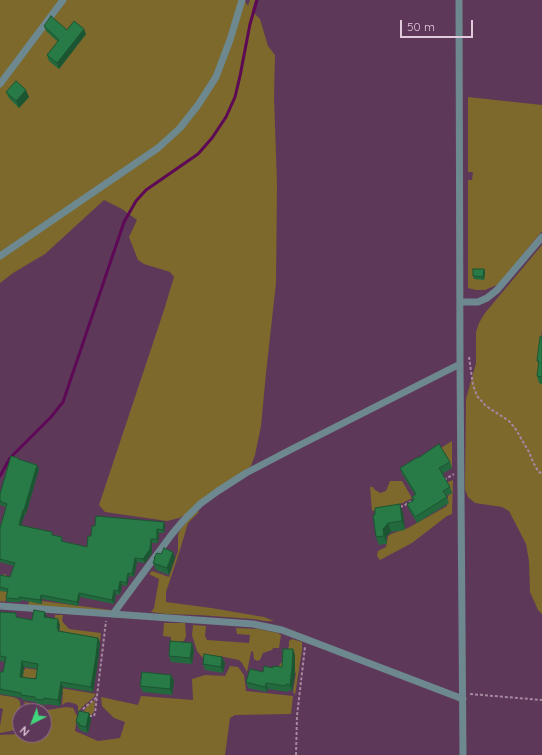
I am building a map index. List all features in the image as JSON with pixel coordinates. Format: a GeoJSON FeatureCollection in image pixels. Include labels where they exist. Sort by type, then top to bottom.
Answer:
{"type":"FeatureCollection","features":[{"type":"Feature","properties":{"kind":"street"},"geometry":{"type":"LineString","coordinates":[[0,84],[63,0]]}},
{"type":"Feature","properties":{"kind":"street"},"geometry":{"type":"LineString","coordinates":[[0,256],[158,148],[180,128],[198,105],[216,77],[230,40],[242,0]]}},
{"type":"Feature","properties":{"kind":"street"},"geometry":{"type":"LineString","coordinates":[[459,0],[463,755]]}},
{"type":"Feature","properties":{"kind":"street"},"geometry":{"type":"LineString","coordinates":[[460,302],[478,302],[487,298],[498,290],[542,237]]}},
{"type":"Feature","properties":{"kind":"street"},"geometry":{"type":"LineString","coordinates":[[110,614],[167,540],[200,504],[246,473],[460,360]]}},
{"type":"Feature","properties":{"kind":"street"},"geometry":{"type":"LineString","coordinates":[[0,606],[253,624],[282,630],[462,696]]}},
{"type":"Feature","properties":{"kind":"path"},"geometry":{"type":"LineString","coordinates":[[460,360],[469,357],[477,396],[486,406],[509,421],[515,428],[529,452],[532,462],[542,474]]}},
{"type":"Feature","properties":{"kind":"path"},"geometry":{"type":"LineString","coordinates":[[442,481],[461,469]]}},
{"type":"Feature","properties":{"kind":"path"},"geometry":{"type":"LineString","coordinates":[[398,508],[418,497]]}},
{"type":"Feature","properties":{"kind":"path"},"geometry":{"type":"LineString","coordinates":[[98,697],[84,708],[82,711],[84,715],[90,717],[94,716],[96,713],[110,614]]}},
{"type":"Feature","properties":{"kind":"path"},"geometry":{"type":"LineString","coordinates":[[296,755],[296,716],[306,639]]}},
{"type":"Feature","properties":{"kind":"path"},"geometry":{"type":"LineString","coordinates":[[462,696],[542,700]]}},
{"type":"Feature","properties":{"kind":"shaded area"},"geometry":{"type":"Polygon","coordinates":[[[0,0],[244,0],[248,6],[250,0],[255,0],[252,11],[260,19],[268,46],[275,55],[274,97],[277,184],[276,283],[261,426],[255,455],[251,466],[179,518],[167,521],[105,512],[99,505],[174,277],[170,272],[144,264],[138,260],[129,237],[137,220],[122,209],[104,200],[45,254],[13,273],[0,283],[0,0]]]}},
{"type":"Feature","properties":{"kind":"shaded area"},"geometry":{"type":"Polygon","coordinates":[[[468,97],[542,105],[542,231],[499,284],[485,290],[468,288],[468,180],[472,180],[473,172],[468,172],[468,97]]]}},
{"type":"Feature","properties":{"kind":"shaded area"},"geometry":{"type":"Polygon","coordinates":[[[542,245],[542,329],[538,379],[542,385],[542,614],[538,610],[530,592],[529,561],[526,544],[509,511],[502,507],[475,503],[468,497],[465,489],[466,399],[476,363],[476,332],[485,313],[542,245]]]}},
{"type":"Feature","properties":{"kind":"shaded area"},"geometry":{"type":"Polygon","coordinates":[[[452,441],[452,468],[441,448],[452,441]]]}},
{"type":"Feature","properties":{"kind":"shaded area"},"geometry":{"type":"Polygon","coordinates":[[[453,480],[452,514],[447,516],[412,543],[380,560],[377,556],[378,551],[386,547],[388,536],[408,528],[447,506],[448,496],[452,493],[448,482],[453,480]]]}},
{"type":"Feature","properties":{"kind":"shaded area"},"geometry":{"type":"Polygon","coordinates":[[[390,481],[402,481],[412,498],[403,503],[372,511],[370,487],[373,487],[380,493],[386,491],[390,481]]]}},
{"type":"Feature","properties":{"kind":"shaded area"},"geometry":{"type":"Polygon","coordinates":[[[198,511],[199,512],[188,523],[166,592],[166,602],[264,617],[274,621],[151,612],[154,608],[159,579],[149,574],[152,571],[169,577],[178,551],[178,535],[180,530],[198,511]]]}},
{"type":"Feature","properties":{"kind":"shaded area"},"geometry":{"type":"Polygon","coordinates":[[[5,574],[8,578],[9,588],[5,602],[0,601],[0,591],[2,575],[5,574]]]}},
{"type":"Feature","properties":{"kind":"shaded area"},"geometry":{"type":"Polygon","coordinates":[[[29,601],[41,604],[42,601],[111,610],[110,612],[28,606],[29,601]]]}},
{"type":"Feature","properties":{"kind":"shaded area"},"geometry":{"type":"Polygon","coordinates":[[[55,615],[63,615],[62,621],[69,629],[101,633],[100,641],[70,635],[59,630],[60,625],[54,624],[55,615]]]}},
{"type":"Feature","properties":{"kind":"shaded area"},"geometry":{"type":"Polygon","coordinates":[[[164,623],[185,623],[186,636],[184,641],[171,641],[171,637],[163,636],[164,623]]]}},
{"type":"Feature","properties":{"kind":"shaded area"},"geometry":{"type":"Polygon","coordinates":[[[193,625],[206,626],[205,636],[207,640],[249,643],[250,635],[237,634],[236,628],[258,629],[278,633],[281,635],[279,648],[273,648],[272,650],[263,653],[260,660],[257,661],[254,659],[253,651],[251,652],[247,672],[239,660],[219,656],[206,659],[202,657],[197,651],[192,635],[193,625]]]}},
{"type":"Feature","properties":{"kind":"shaded area"},"geometry":{"type":"Polygon","coordinates":[[[292,639],[302,642],[295,695],[293,692],[296,673],[276,669],[282,662],[285,662],[285,655],[289,646],[289,641],[292,639]]]}},
{"type":"Feature","properties":{"kind":"shaded area"},"geometry":{"type":"Polygon","coordinates":[[[230,666],[238,667],[244,675],[246,691],[293,696],[291,714],[235,715],[230,718],[225,755],[0,755],[0,735],[12,734],[12,743],[52,743],[52,709],[66,707],[73,708],[77,716],[75,731],[98,741],[120,738],[125,722],[114,718],[102,706],[101,697],[138,705],[141,696],[193,700],[192,679],[205,675],[225,676],[230,666]]]}},
{"type":"Feature","properties":{"kind":"shaded area"},"geometry":{"type":"Polygon","coordinates":[[[14,667],[25,670],[25,668],[38,670],[39,676],[34,678],[24,678],[14,667]]]}},
{"type":"Feature","properties":{"kind":"shaded area"},"geometry":{"type":"Polygon","coordinates":[[[61,688],[96,694],[82,707],[78,713],[78,706],[76,704],[68,702],[62,705],[63,692],[60,690],[61,688]]]}},
{"type":"Feature","properties":{"kind":"shaded area"},"geometry":{"type":"Polygon","coordinates":[[[0,695],[13,697],[18,699],[20,702],[12,703],[12,731],[0,733],[3,709],[0,708],[0,695]]]}},
{"type":"Feature","properties":{"kind":"shaded area"},"geometry":{"type":"Polygon","coordinates":[[[95,700],[94,712],[91,715],[86,714],[84,712],[86,707],[95,700]]]}},
{"type":"Feature","properties":{"kind":"building"},"geometry":{"type":"Polygon","coordinates":[[[51,16],[67,30],[74,21],[84,29],[57,63],[47,55],[59,40],[44,26],[51,16]]]}},
{"type":"Feature","properties":{"kind":"building"},"geometry":{"type":"Polygon","coordinates":[[[16,81],[26,90],[16,101],[6,92],[16,81]]]}},
{"type":"Feature","properties":{"kind":"building"},"geometry":{"type":"Polygon","coordinates":[[[473,269],[484,269],[483,277],[473,276],[473,269]]]}},
{"type":"Feature","properties":{"kind":"building"},"geometry":{"type":"Polygon","coordinates":[[[540,337],[542,337],[542,377],[537,376],[540,337]]]}},
{"type":"Feature","properties":{"kind":"building"},"geometry":{"type":"Polygon","coordinates":[[[439,444],[450,462],[439,468],[450,487],[443,491],[447,497],[415,517],[407,504],[414,500],[412,497],[416,494],[400,468],[439,444]]]}},
{"type":"Feature","properties":{"kind":"building"},"geometry":{"type":"Polygon","coordinates":[[[11,456],[37,465],[19,525],[52,532],[52,535],[62,537],[61,541],[87,547],[88,536],[91,536],[92,526],[95,526],[96,516],[164,522],[163,530],[157,529],[157,539],[151,539],[150,549],[143,559],[135,558],[132,574],[128,573],[126,583],[120,581],[118,591],[114,590],[112,600],[79,593],[77,602],[41,595],[40,600],[19,597],[19,599],[6,598],[8,589],[0,587],[0,575],[10,577],[15,563],[0,559],[0,528],[7,504],[0,501],[0,494],[11,456]]]}},
{"type":"Feature","properties":{"kind":"building"},"geometry":{"type":"Polygon","coordinates":[[[400,504],[402,521],[388,523],[383,529],[384,536],[376,537],[373,515],[375,515],[375,508],[400,504]]]}},
{"type":"Feature","properties":{"kind":"building"},"geometry":{"type":"Polygon","coordinates":[[[164,548],[173,552],[167,568],[153,563],[157,553],[161,554],[164,548]]]}},
{"type":"Feature","properties":{"kind":"building"},"geometry":{"type":"Polygon","coordinates":[[[34,610],[45,612],[44,617],[58,619],[58,631],[98,638],[91,687],[61,682],[58,700],[44,698],[44,700],[35,699],[35,697],[21,695],[21,693],[0,689],[0,672],[3,672],[6,657],[0,656],[0,612],[16,613],[16,617],[32,620],[34,610]],[[22,661],[20,677],[36,679],[38,664],[22,661]]]}},
{"type":"Feature","properties":{"kind":"building"},"geometry":{"type":"Polygon","coordinates":[[[170,641],[192,643],[190,658],[169,656],[170,641]]]}},
{"type":"Feature","properties":{"kind":"building"},"geometry":{"type":"Polygon","coordinates":[[[283,649],[293,649],[290,685],[286,684],[286,686],[266,683],[265,687],[246,682],[250,669],[263,672],[264,666],[273,668],[273,666],[282,667],[283,649]]]}},
{"type":"Feature","properties":{"kind":"building"},"geometry":{"type":"Polygon","coordinates":[[[204,654],[222,657],[221,667],[203,664],[204,654]]]}},
{"type":"Feature","properties":{"kind":"building"},"geometry":{"type":"Polygon","coordinates":[[[142,672],[171,675],[170,689],[140,686],[142,672]]]}},
{"type":"Feature","properties":{"kind":"building"},"geometry":{"type":"Polygon","coordinates":[[[79,711],[89,713],[86,727],[79,725],[79,723],[76,722],[79,711]]]}},
{"type":"Feature","properties":{"kind":"waterway"},"geometry":{"type":"LineString","coordinates":[[0,476],[10,458],[51,417],[63,402],[124,222],[136,201],[146,190],[198,154],[212,138],[226,117],[235,97],[250,24],[257,0]]}}]}
